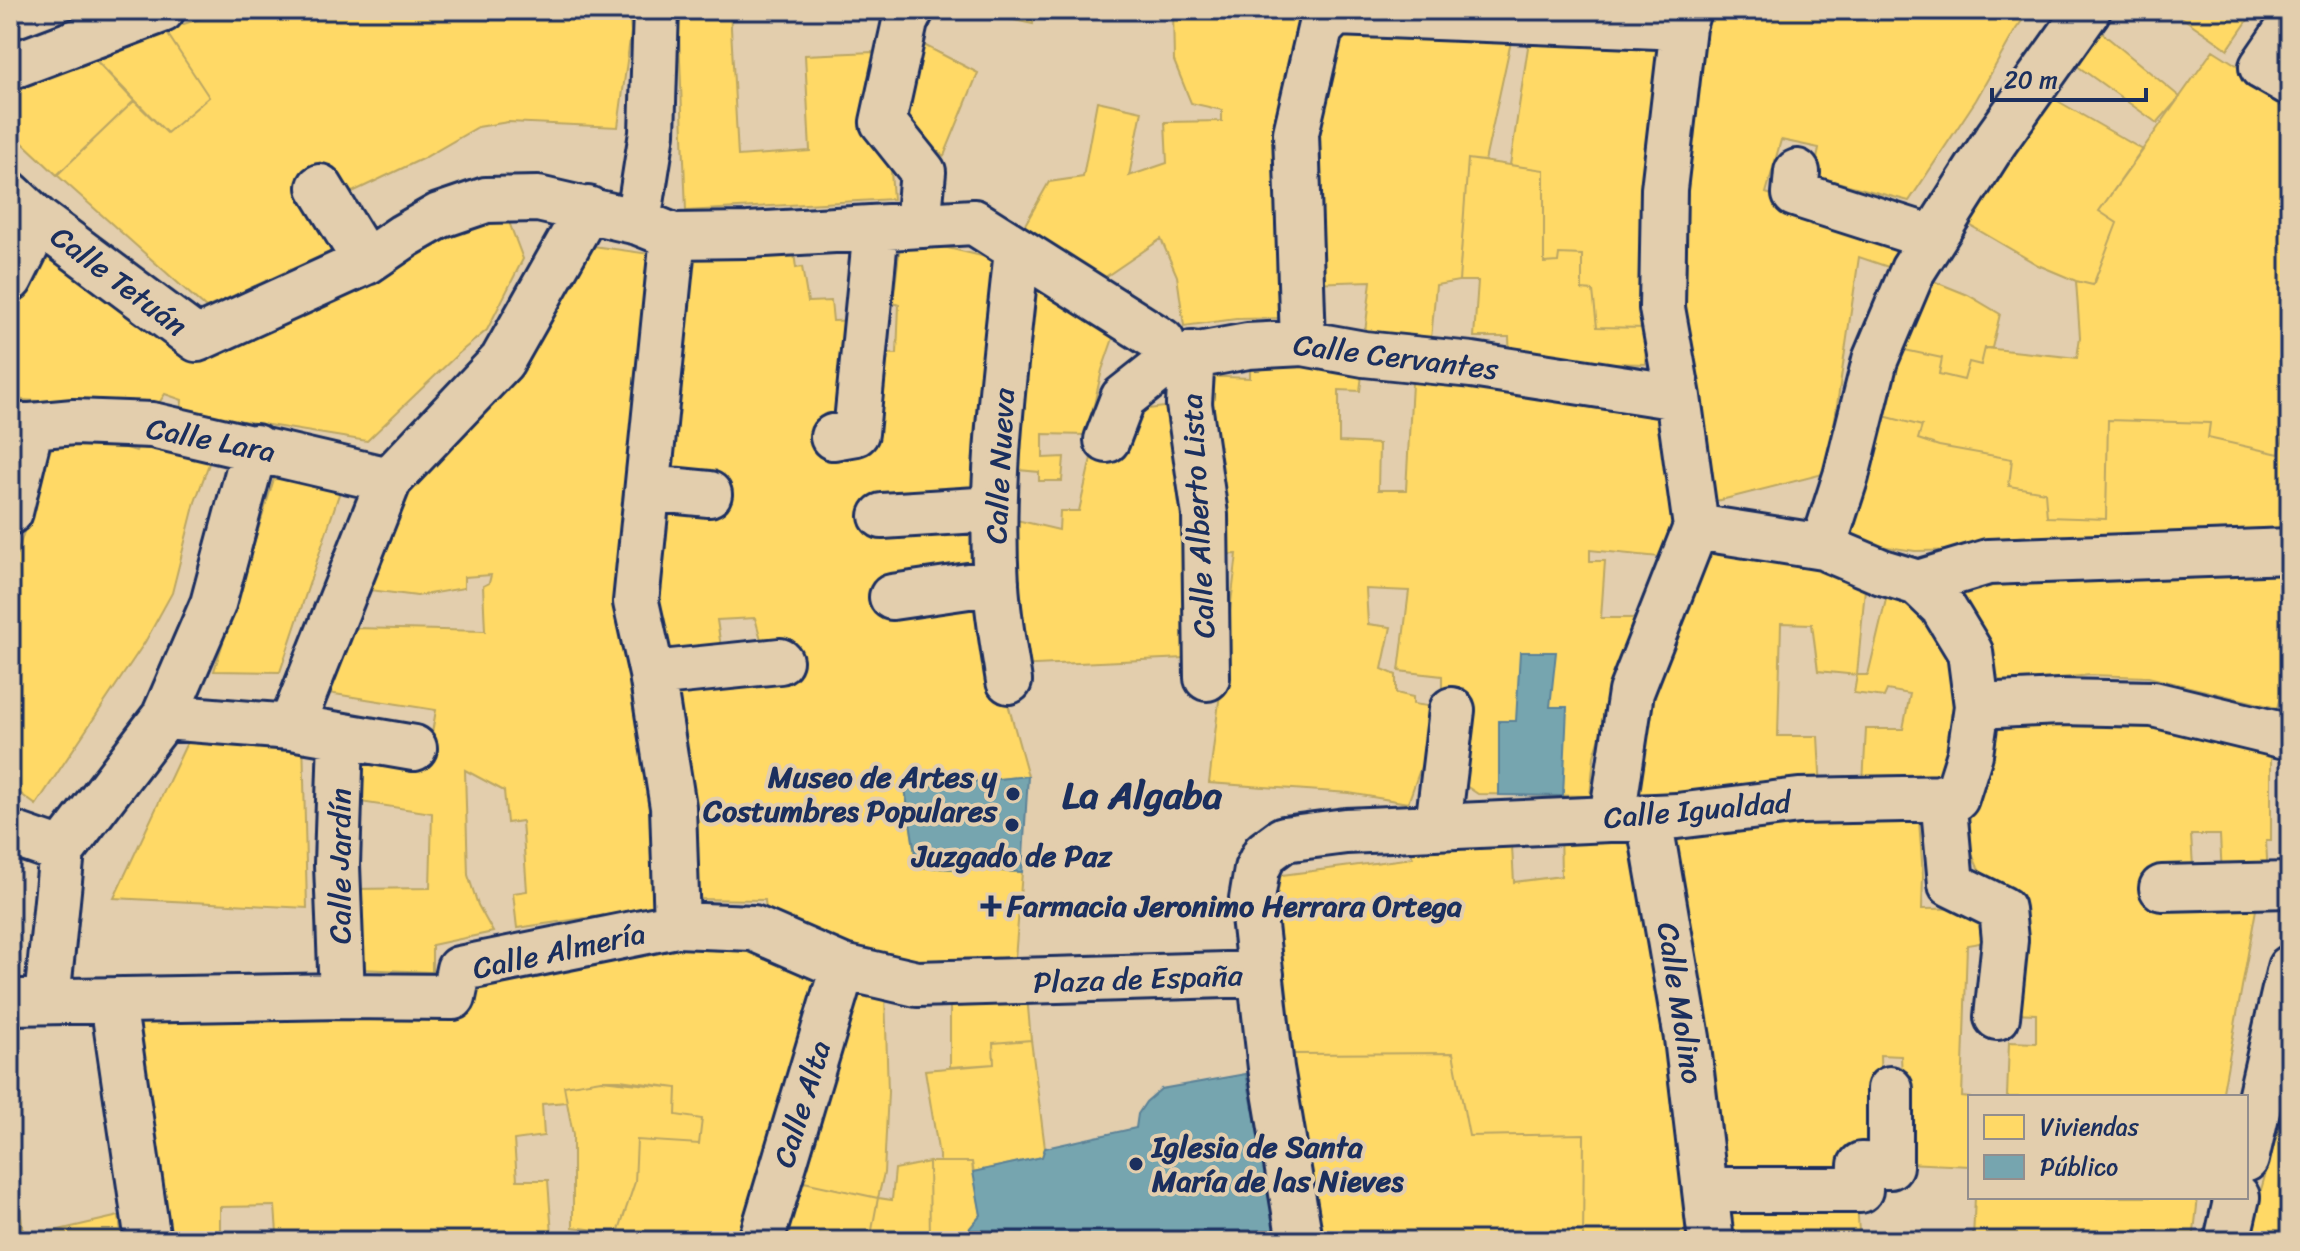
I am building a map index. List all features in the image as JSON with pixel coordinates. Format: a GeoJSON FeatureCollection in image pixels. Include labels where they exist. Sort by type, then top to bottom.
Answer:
{"type":"FeatureCollection","features":[{"type":"Feature","properties":{"kind":"street"},"geometry":{"type":"LineString","coordinates":[[10,67],[162,10]]}},
{"type":"Feature","properties":{"kind":"street"},"geometry":{"type":"LineString","coordinates":[[656,10],[649,488],[636,602],[652,674],[673,807],[677,925]]}},
{"type":"Feature","properties":{"kind":"street"},"geometry":{"type":"LineString","coordinates":[[833,437],[856,433],[897,226],[923,172],[883,122],[905,22],[911,10]]}},
{"type":"Feature","properties":{"kind":"street"},"geometry":{"type":"LineString","coordinates":[[1823,547],[1846,476],[1875,360],[1913,270],[1995,141],[2088,10]]}},
{"type":"Feature","properties":{"kind":"street"},"geometry":{"type":"LineString","coordinates":[[1303,343],[1296,133],[1320,29],[1338,11],[1686,18],[1664,189],[1662,308],[1696,527],[1823,547],[1882,572],[1918,583],[1942,606],[1970,652],[1977,706],[1970,754],[1950,798],[1951,884],[2002,909],[2005,940],[1997,1017]]}},
{"type":"Feature","properties":{"kind":"street"},"geometry":{"type":"LineString","coordinates":[[2290,26],[2262,67],[2290,83]]}},
{"type":"Feature","properties":{"kind":"street"},"geometry":{"type":"LineString","coordinates":[[1797,172],[1795,194],[1933,238]]}},
{"type":"Feature","properties":{"kind":"street"},"geometry":{"type":"LineString","coordinates":[[320,187],[366,262]]}},
{"type":"Feature","properties":{"kind":"street","name":"Calle Tetuán"},"geometry":{"type":"LineString","coordinates":[[25,207],[197,339],[366,262],[439,216],[486,200],[538,199],[588,209],[655,229]]}},
{"type":"Feature","properties":{"kind":"street"},"geometry":{"type":"LineString","coordinates":[[10,279],[25,207]]}},
{"type":"Feature","properties":{"kind":"street"},"geometry":{"type":"LineString","coordinates":[[291,727],[389,480],[502,361],[588,209]]}},
{"type":"Feature","properties":{"kind":"street"},"geometry":{"type":"LineString","coordinates":[[655,229],[748,235],[974,222],[1177,348]]}},
{"type":"Feature","properties":{"kind":"street","name":"Calle Nueva"},"geometry":{"type":"LineString","coordinates":[[1009,681],[996,582],[994,509],[1017,250]]}},
{"type":"Feature","properties":{"kind":"street","name":"Calle Cervantes"},"geometry":{"type":"LineString","coordinates":[[1107,440],[1123,398],[1171,360],[1177,348],[1303,343],[1678,397]]}},
{"type":"Feature","properties":{"kind":"street","name":"Calle Alberto Lista"},"geometry":{"type":"LineString","coordinates":[[1177,348],[1189,404],[1205,515],[1207,678]]}},
{"type":"Feature","properties":{"kind":"street","name":"Calle Lara"},"geometry":{"type":"LineString","coordinates":[[20,426],[74,422],[152,425],[389,480]]}},
{"type":"Feature","properties":{"kind":"street"},"geometry":{"type":"LineString","coordinates":[[10,512],[20,426]]}},
{"type":"Feature","properties":{"kind":"street"},"geometry":{"type":"LineString","coordinates":[[29,1001],[62,851],[164,717],[213,604],[255,447]]}},
{"type":"Feature","properties":{"kind":"street"},"geometry":{"type":"LineString","coordinates":[[649,488],[709,494]]}},
{"type":"Feature","properties":{"kind":"street"},"geometry":{"type":"LineString","coordinates":[[882,516],[994,509]]}},
{"type":"Feature","properties":{"kind":"street","name":"Calle Molino"},"geometry":{"type":"LineString","coordinates":[[1696,527],[1631,692],[1631,818],[1687,1038],[1711,1241]]}},
{"type":"Feature","properties":{"kind":"street"},"geometry":{"type":"LineString","coordinates":[[1918,583],[1988,562],[2290,551]]}},
{"type":"Feature","properties":{"kind":"street"},"geometry":{"type":"LineString","coordinates":[[892,597],[996,582]]}},
{"type":"Feature","properties":{"kind":"street"},"geometry":{"type":"LineString","coordinates":[[652,674],[780,661]]}},
{"type":"Feature","properties":{"kind":"street"},"geometry":{"type":"LineString","coordinates":[[1977,706],[2060,702],[2153,704],[2290,737]]}},
{"type":"Feature","properties":{"kind":"street"},"geometry":{"type":"LineString","coordinates":[[1438,826],[1452,710]]}},
{"type":"Feature","properties":{"kind":"street"},"geometry":{"type":"LineString","coordinates":[[164,717],[291,727],[414,748]]}},
{"type":"Feature","properties":{"kind":"street","name":"Calle Jardín"},"geometry":{"type":"LineString","coordinates":[[341,736],[337,865],[342,996]]}},
{"type":"Feature","properties":{"kind":"street","name":"Calle Igualdad"},"geometry":{"type":"LineString","coordinates":[[1261,974],[1252,899],[1257,869],[1265,853],[1284,839],[1346,831],[1631,818],[1799,801],[1950,798]]}},
{"type":"Feature","properties":{"kind":"street"},"geometry":{"type":"LineString","coordinates":[[10,833],[62,851]]}},
{"type":"Feature","properties":{"kind":"street"},"geometry":{"type":"LineString","coordinates":[[2162,888],[2290,885]]}},
{"type":"Feature","properties":{"kind":"street","name":"Calle Almería"},"geometry":{"type":"LineString","coordinates":[[29,1001],[453,997],[459,969],[677,925],[753,928],[843,967],[917,984],[1014,983]]}},
{"type":"Feature","properties":{"kind":"street","name":"Calle Alta"},"geometry":{"type":"LineString","coordinates":[[761,1241],[843,967]]}},
{"type":"Feature","properties":{"kind":"street"},"geometry":{"type":"LineString","coordinates":[[2248,1150],[2290,968]]}},
{"type":"Feature","properties":{"kind":"street"},"geometry":{"type":"LineString","coordinates":[[1261,974],[1271,1068],[1300,1241]]}},
{"type":"Feature","properties":{"kind":"street","name":"Plaza de España"},"geometry":{"type":"LineString","coordinates":[[1014,983],[1261,974]]}},
{"type":"Feature","properties":{"kind":"street"},"geometry":{"type":"LineString","coordinates":[[113,1002],[148,1241]]}},
{"type":"Feature","properties":{"kind":"street"},"geometry":{"type":"LineString","coordinates":[[1706,1190],[1860,1190],[1861,1165],[1890,1166],[1890,1089]]}},
{"type":"Feature","properties":{"kind":"street"},"geometry":{"type":"LineString","coordinates":[[2227,1241],[2237,1199]]}},
{"type":"Feature","properties":{"kind":"building: Viviendas"},"geometry":{"type":"Polygon","coordinates":[[[227,10],[629,10],[631,32],[618,127],[508,122],[478,127],[424,158],[344,196],[320,162],[299,176],[345,245],[206,308],[57,175],[134,101],[167,133],[209,97],[165,30],[227,10]]]}},
{"type":"Feature","properties":{"kind":"building: Viviendas"},"geometry":{"type":"Polygon","coordinates":[[[678,10],[730,10],[738,156],[810,151],[805,55],[873,52],[876,123],[889,143],[893,199],[686,211],[678,10]]]}},
{"type":"Feature","properties":{"kind":"building: Viviendas"},"geometry":{"type":"Polygon","coordinates":[[[966,10],[1035,10],[1033,24],[966,10]]]}},
{"type":"Feature","properties":{"kind":"building: Viviendas"},"geometry":{"type":"Polygon","coordinates":[[[1173,10],[1311,10],[1291,318],[1236,319],[1184,326],[1177,276],[1161,239],[1098,282],[1069,255],[1022,230],[1049,182],[1083,177],[1097,101],[1142,111],[1129,176],[1167,163],[1165,122],[1222,121],[1222,110],[1191,103],[1174,61],[1173,10]]]}},
{"type":"Feature","properties":{"kind":"building: Viviendas"},"geometry":{"type":"Polygon","coordinates":[[[1702,10],[2030,10],[1976,100],[1909,201],[1814,176],[1819,148],[1781,140],[1766,193],[1907,240],[1894,269],[1859,257],[1827,473],[1713,502],[1684,362],[1676,195],[1702,10]]]}},
{"type":"Feature","properties":{"kind":"building: Viviendas"},"geometry":{"type":"Polygon","coordinates":[[[2171,10],[2255,10],[2228,49],[2171,10]]]}},
{"type":"Feature","properties":{"kind":"building: Viviendas"},"geometry":{"type":"Polygon","coordinates":[[[2096,28],[2180,97],[2157,123],[2073,63],[2096,28]]]}},
{"type":"Feature","properties":{"kind":"building: Viviendas"},"geometry":{"type":"Polygon","coordinates":[[[165,30],[209,97],[167,133],[89,53],[165,30]]]}},
{"type":"Feature","properties":{"kind":"building: Viviendas"},"geometry":{"type":"Polygon","coordinates":[[[1330,30],[1512,37],[1485,161],[1468,159],[1459,281],[1436,285],[1430,350],[1364,342],[1371,281],[1308,283],[1309,140],[1330,30]]]}},
{"type":"Feature","properties":{"kind":"building: Viviendas"},"geometry":{"type":"Polygon","coordinates":[[[1530,34],[1665,39],[1647,328],[1597,327],[1593,291],[1582,290],[1582,255],[1559,254],[1558,262],[1544,263],[1544,170],[1510,165],[1530,34]]]}},
{"type":"Feature","properties":{"kind":"building: Viviendas"},"geometry":{"type":"Polygon","coordinates":[[[920,43],[978,73],[944,156],[890,115],[920,43]]]}},
{"type":"Feature","properties":{"kind":"building: Viviendas"},"geometry":{"type":"Polygon","coordinates":[[[2213,50],[2290,99],[2290,411],[2279,454],[2208,438],[2210,423],[2108,420],[2106,519],[2047,517],[2045,492],[2009,486],[2012,459],[1939,446],[1918,439],[1922,426],[1872,413],[1886,346],[1942,358],[1939,374],[1964,380],[1969,362],[1981,365],[1985,348],[2077,358],[2080,337],[2076,281],[2093,285],[2117,223],[2099,211],[2213,50]]]}},
{"type":"Feature","properties":{"kind":"building: Viviendas"},"geometry":{"type":"Polygon","coordinates":[[[89,53],[134,101],[57,175],[10,131],[10,81],[89,53]]]}},
{"type":"Feature","properties":{"kind":"building: Viviendas"},"geometry":{"type":"Polygon","coordinates":[[[2049,96],[2143,150],[2099,211],[2117,223],[2093,285],[2038,265],[1956,217],[2049,96]]]}},
{"type":"Feature","properties":{"kind":"building: Viviendas"},"geometry":{"type":"Polygon","coordinates":[[[1468,159],[1544,170],[1544,263],[1558,262],[1559,254],[1582,255],[1582,290],[1593,291],[1597,327],[1647,328],[1645,364],[1510,360],[1509,337],[1474,337],[1478,281],[1459,281],[1468,159]]]}},
{"type":"Feature","properties":{"kind":"building: Viviendas"},"geometry":{"type":"Polygon","coordinates":[[[506,214],[523,259],[487,330],[367,441],[181,411],[182,400],[165,394],[149,418],[78,404],[10,399],[10,361],[15,341],[13,283],[46,243],[180,350],[506,214]]]}},
{"type":"Feature","properties":{"kind":"building: Viviendas"},"geometry":{"type":"Polygon","coordinates":[[[901,237],[1003,261],[986,502],[875,509],[870,531],[942,528],[941,515],[986,516],[989,577],[881,588],[883,617],[914,612],[913,601],[987,589],[1000,675],[1028,776],[905,789],[917,867],[1022,872],[1015,959],[886,966],[767,924],[765,900],[691,899],[669,677],[790,666],[788,647],[764,650],[755,618],[717,620],[723,661],[660,664],[647,619],[646,559],[652,560],[655,507],[714,506],[716,470],[660,469],[689,251],[793,245],[796,268],[802,267],[808,302],[831,301],[833,321],[859,320],[849,411],[822,418],[823,447],[867,440],[872,353],[897,354],[899,305],[893,303],[901,237]]]}},
{"type":"Feature","properties":{"kind":"building: Viviendas"},"geometry":{"type":"Polygon","coordinates":[[[586,245],[650,254],[660,907],[517,928],[513,893],[527,891],[522,821],[507,823],[504,791],[465,770],[468,875],[478,905],[493,932],[432,945],[432,972],[358,969],[354,889],[430,888],[432,813],[354,801],[360,756],[428,756],[436,710],[328,693],[354,628],[485,631],[483,586],[489,583],[491,575],[464,577],[464,588],[417,596],[362,589],[414,481],[586,245]]]}},
{"type":"Feature","properties":{"kind":"building: Viviendas"},"geometry":{"type":"Polygon","coordinates":[[[1028,274],[1118,324],[1102,370],[1087,435],[1043,434],[1043,458],[1064,457],[1062,481],[1039,481],[1039,472],[1008,469],[1028,274]]]}},
{"type":"Feature","properties":{"kind":"building: Viviendas"},"geometry":{"type":"Polygon","coordinates":[[[1916,274],[1968,295],[2000,314],[1992,348],[1985,348],[1981,365],[1969,362],[1964,380],[1939,374],[1942,358],[1886,346],[1916,274]]]}},
{"type":"Feature","properties":{"kind":"building: Viviendas"},"geometry":{"type":"Polygon","coordinates":[[[1250,351],[1364,360],[1360,391],[1339,390],[1339,442],[1379,444],[1378,490],[1406,490],[1413,366],[1672,411],[1678,507],[1659,557],[1590,550],[1590,561],[1605,561],[1601,618],[1637,618],[1594,756],[1590,796],[1478,794],[1463,784],[1464,688],[1442,688],[1442,676],[1399,671],[1409,591],[1366,589],[1368,624],[1391,627],[1382,669],[1396,675],[1396,693],[1413,697],[1413,704],[1442,708],[1408,803],[1349,793],[1209,783],[1237,554],[1214,555],[1200,376],[1250,378],[1250,351]]]}},
{"type":"Feature","properties":{"kind":"building: Viviendas"},"geometry":{"type":"Polygon","coordinates":[[[1181,405],[1197,514],[1185,658],[1014,666],[1000,516],[1059,530],[1060,511],[1079,511],[1091,458],[1115,459],[1123,412],[1181,405]]]}},
{"type":"Feature","properties":{"kind":"building: Viviendas"},"geometry":{"type":"Polygon","coordinates":[[[2290,411],[2290,539],[1915,551],[1838,540],[1872,413],[1922,426],[1918,439],[1939,446],[2012,459],[2009,486],[2045,492],[2047,517],[2106,519],[2108,420],[2210,423],[2208,438],[2279,454],[2290,411]]]}},
{"type":"Feature","properties":{"kind":"building: Viviendas"},"geometry":{"type":"Polygon","coordinates":[[[58,427],[136,451],[144,429],[215,447],[195,502],[172,593],[145,642],[36,805],[10,786],[10,575],[58,427]]]}},
{"type":"Feature","properties":{"kind":"building: Viviendas"},"geometry":{"type":"Polygon","coordinates":[[[278,466],[345,476],[280,672],[214,671],[278,466]]]}},
{"type":"Feature","properties":{"kind":"building: Viviendas"},"geometry":{"type":"Polygon","coordinates":[[[1698,549],[1785,556],[1866,578],[1857,675],[1818,671],[1812,624],[1781,623],[1778,736],[1818,736],[1821,790],[1634,800],[1645,694],[1698,549]]]}},
{"type":"Feature","properties":{"kind":"building: Viviendas"},"geometry":{"type":"Polygon","coordinates":[[[2290,567],[2290,658],[2277,708],[2148,677],[2091,675],[1993,684],[1956,581],[2290,567]]]}},
{"type":"Feature","properties":{"kind":"building: Viviendas"},"geometry":{"type":"Polygon","coordinates":[[[1888,591],[1922,609],[1960,663],[1948,785],[1863,784],[1866,729],[1903,729],[1910,694],[1887,690],[1884,697],[1854,693],[1857,675],[1868,675],[1888,591]]]}},
{"type":"Feature","properties":{"kind":"building: Viviendas"},"geometry":{"type":"Polygon","coordinates":[[[2058,709],[2271,747],[2271,840],[2266,840],[2268,878],[2222,877],[2220,835],[2191,835],[2194,883],[2259,893],[2222,1095],[2007,1095],[2009,1042],[2036,1043],[2036,1014],[2014,1013],[2014,906],[1979,870],[1971,852],[1969,802],[1988,712],[2058,709]]]}},
{"type":"Feature","properties":{"kind":"building: Viviendas"},"geometry":{"type":"Polygon","coordinates":[[[191,734],[303,736],[307,908],[114,898],[191,734]]]}},
{"type":"Feature","properties":{"kind":"building: Viviendas"},"geometry":{"type":"Polygon","coordinates":[[[1918,806],[1922,909],[1996,908],[1998,940],[1967,945],[1962,1097],[1968,1098],[1968,1166],[1906,1163],[1901,1056],[1880,1055],[1883,1153],[1854,1179],[1714,1182],[1660,830],[1918,806]]]}},
{"type":"Feature","properties":{"kind":"building: Viviendas"},"geometry":{"type":"Polygon","coordinates":[[[1639,826],[1699,1241],[1583,1241],[1584,1134],[1469,1136],[1453,1053],[1292,1054],[1272,894],[1277,878],[1413,858],[1403,834],[1511,829],[1514,882],[1561,876],[1560,829],[1639,826]]]}},
{"type":"Feature","properties":{"kind":"building: Viviendas"},"geometry":{"type":"Polygon","coordinates":[[[681,933],[828,970],[754,1241],[639,1241],[618,1233],[635,1182],[637,1140],[699,1144],[702,1119],[676,1115],[677,1088],[620,1080],[564,1086],[567,1102],[542,1104],[544,1136],[514,1140],[517,1180],[548,1180],[552,1235],[394,1238],[277,1233],[275,1206],[220,1207],[220,1238],[161,1236],[128,1014],[475,974],[681,933]]]}},
{"type":"Feature","properties":{"kind":"building: Viviendas"},"geometry":{"type":"Polygon","coordinates":[[[1026,985],[1031,1040],[993,1043],[994,1064],[950,1067],[950,988],[1026,985]]]}},
{"type":"Feature","properties":{"kind":"building: Viviendas"},"geometry":{"type":"Polygon","coordinates":[[[843,991],[885,993],[888,1092],[884,1173],[878,1198],[790,1179],[843,991]]]}},
{"type":"Feature","properties":{"kind":"building: Viviendas"},"geometry":{"type":"Polygon","coordinates":[[[1031,1040],[1045,1148],[1042,1157],[973,1172],[972,1162],[940,1162],[925,1070],[994,1064],[993,1043],[1031,1040]]]}},
{"type":"Feature","properties":{"kind":"building: Viviendas"},"geometry":{"type":"Polygon","coordinates":[[[1453,1053],[1469,1136],[1584,1134],[1583,1241],[1311,1241],[1292,1054],[1453,1053]]]}},
{"type":"Feature","properties":{"kind":"building: Viviendas"},"geometry":{"type":"Polygon","coordinates":[[[2290,1079],[2290,1241],[2246,1241],[2286,1104],[2290,1079]]]}},
{"type":"Feature","properties":{"kind":"building: Viviendas"},"geometry":{"type":"Polygon","coordinates":[[[601,1080],[677,1088],[676,1115],[702,1119],[699,1144],[637,1140],[635,1182],[618,1233],[573,1227],[573,1135],[564,1086],[601,1080]]]}},
{"type":"Feature","properties":{"kind":"building: Viviendas"},"geometry":{"type":"Polygon","coordinates":[[[10,1136],[24,1238],[119,1216],[122,1241],[10,1241],[10,1136]]]}},
{"type":"Feature","properties":{"kind":"building: Viviendas"},"geometry":{"type":"Polygon","coordinates":[[[929,1162],[930,1241],[870,1241],[878,1198],[892,1200],[895,1169],[929,1162]]]}},
{"type":"Feature","properties":{"kind":"building: Viviendas"},"geometry":{"type":"Polygon","coordinates":[[[929,1162],[972,1162],[981,1215],[969,1229],[971,1241],[930,1241],[929,1162]]]}},
{"type":"Feature","properties":{"kind":"building: Viviendas"},"geometry":{"type":"Polygon","coordinates":[[[790,1179],[878,1198],[870,1241],[772,1241],[790,1179]]]}},
{"type":"Feature","properties":{"kind":"building: Viviendas"},"geometry":{"type":"Polygon","coordinates":[[[1714,1199],[1857,1203],[1859,1232],[1973,1238],[1975,1199],[2198,1199],[2193,1241],[1718,1241],[1714,1199]]]}},
{"type":"Feature","properties":{"kind":"building: Público"},"geometry":{"type":"Polygon","coordinates":[[[1520,652],[1556,652],[1550,707],[1567,707],[1563,796],[1499,795],[1499,721],[1516,721],[1520,652]]]}},
{"type":"Feature","properties":{"kind":"building: Público"},"geometry":{"type":"Polygon","coordinates":[[[1028,776],[1022,872],[917,867],[905,789],[1028,776]]]}},
{"type":"Feature","properties":{"kind":"building: Público","name":"Iglesia de Santa María de las Nieves"},"geometry":{"type":"Polygon","coordinates":[[[1246,1074],[1280,1241],[971,1241],[969,1229],[981,1215],[973,1172],[1042,1157],[1045,1148],[1136,1128],[1138,1114],[1161,1089],[1246,1074]]]}},
{"type":"Feature","properties":{"kind":"place","name":"Museo de Artes y Costumbres Populares"},"geometry":{"type":"Point","coordinates":[1013,794]}},
{"type":"Feature","properties":{"kind":"place","name":"Juzgado de Paz"},"geometry":{"type":"Point","coordinates":[1012,825]}},
{"type":"Feature","properties":{"kind":"place","name":"Farmacia Jeronimo Herrara Ortega"},"geometry":{"type":"Point","coordinates":[991,906]}},
{"type":"Feature","properties":{"kind":"place","name":"Iglesia de Santa María de las Nieves"},"geometry":{"type":"Point","coordinates":[1136,1164]}},
{"type":"Feature","properties":{"kind":"district","name":"La Algaba"},"geometry":{"type":"Point","coordinates":[1142,795]}}]}
